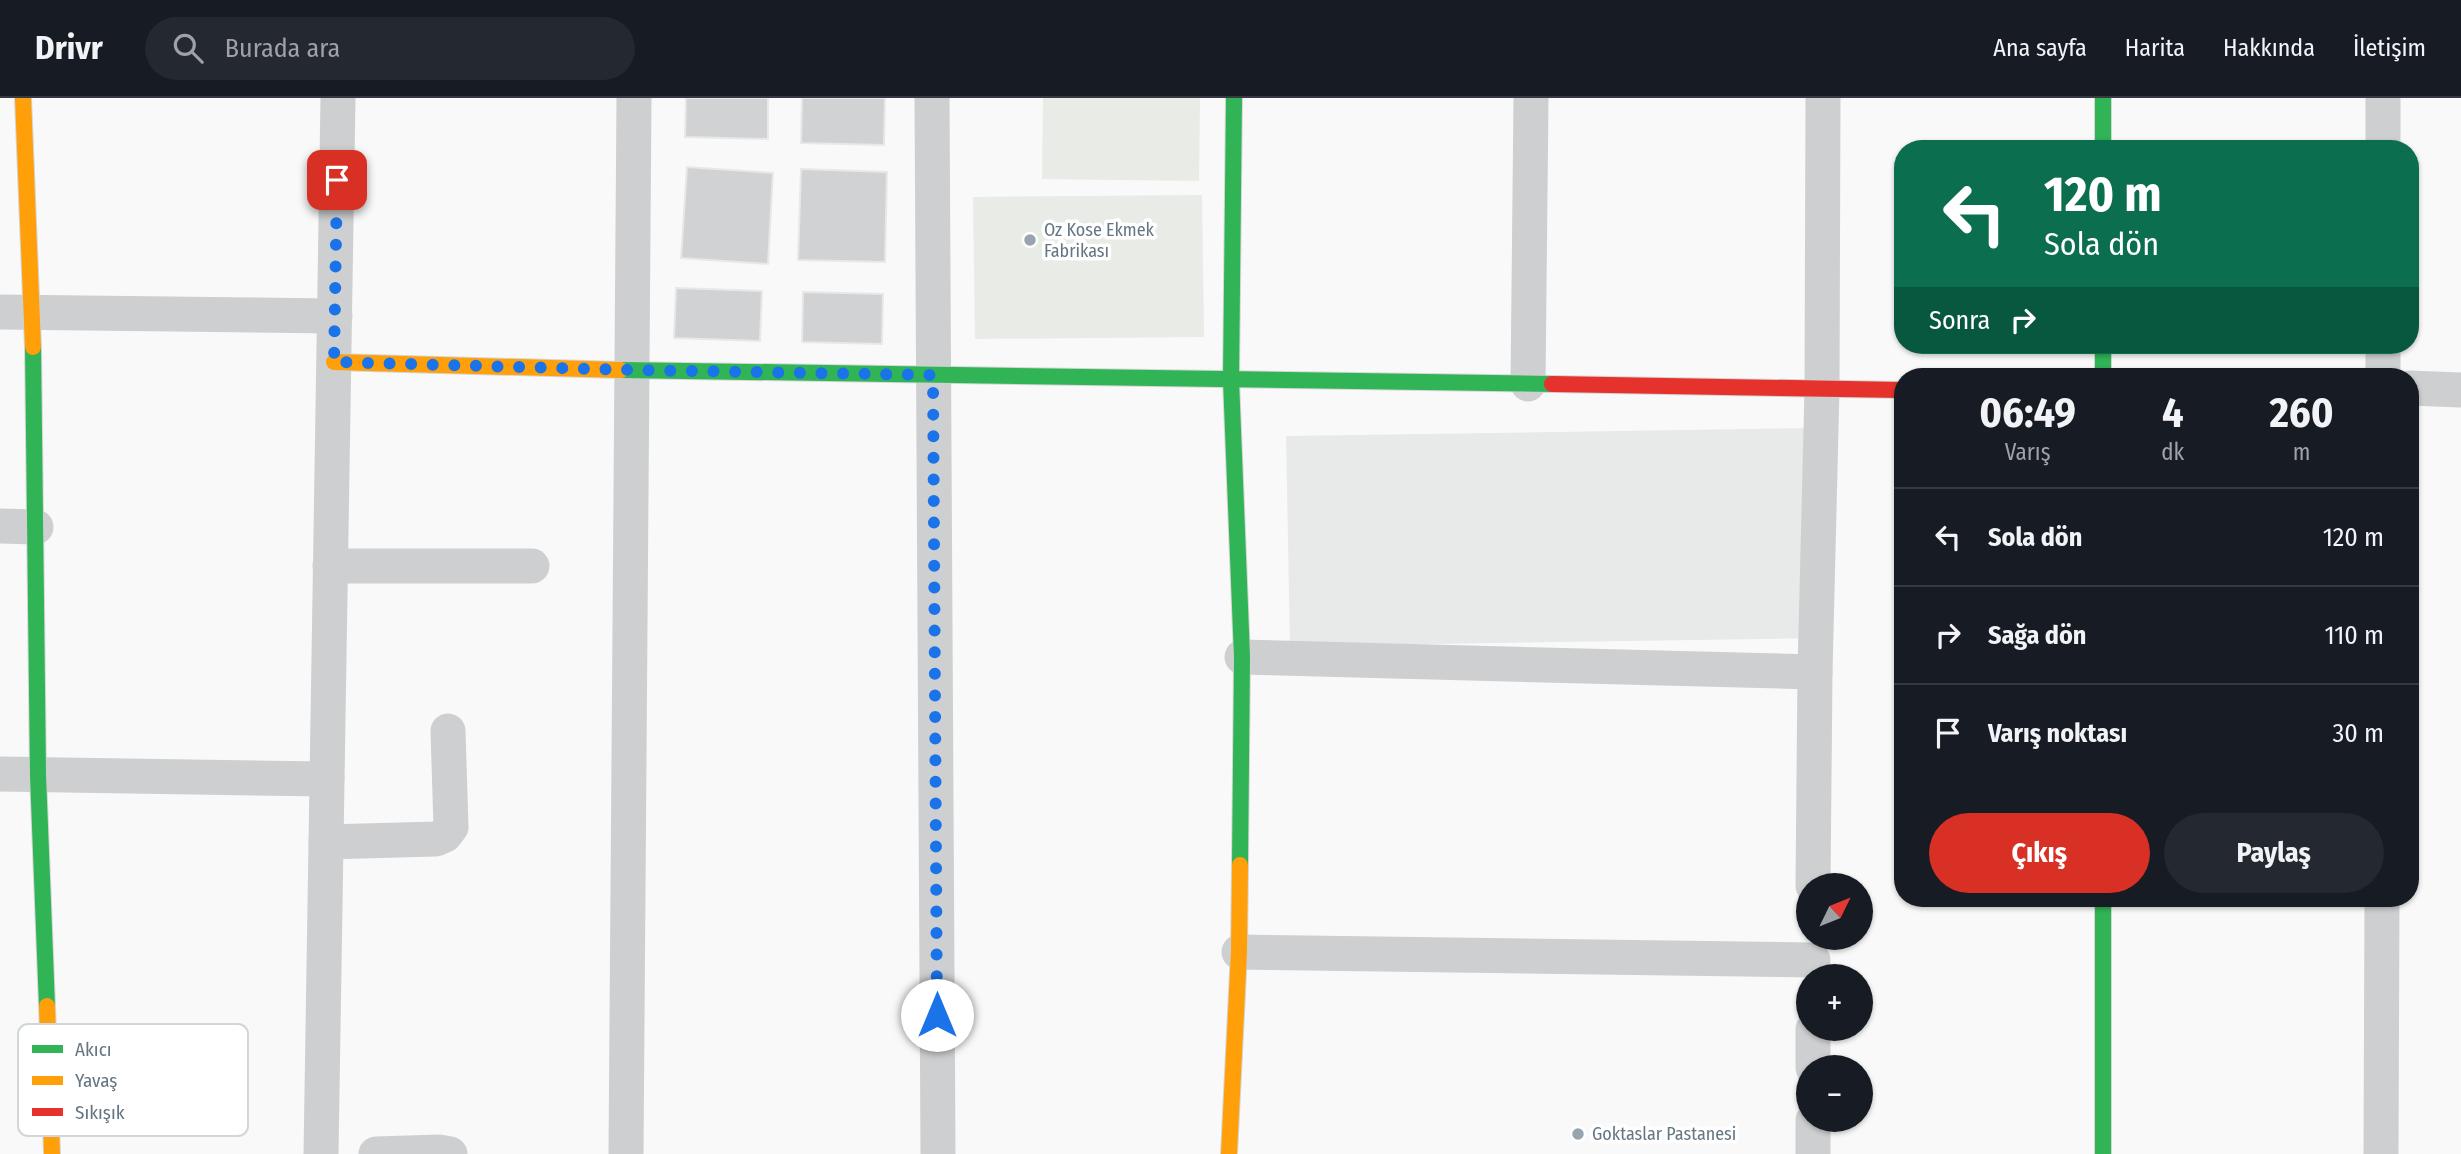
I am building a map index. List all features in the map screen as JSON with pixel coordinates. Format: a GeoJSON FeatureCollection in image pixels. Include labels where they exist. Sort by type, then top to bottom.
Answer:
{"type":"FeatureCollection","features":[{"type":"Feature","properties":{"kind":"street"},"geometry":{"type":"LineString","coordinates":[[321,1154],[338,98]]}},
{"type":"Feature","properties":{"kind":"street"},"geometry":{"type":"LineString","coordinates":[[626,1154],[634,98]]}},
{"type":"Feature","properties":{"kind":"street"},"geometry":{"type":"LineString","coordinates":[[932,98],[938,1154]]}},
{"type":"Feature","properties":{"kind":"street"},"geometry":{"type":"LineString","coordinates":[[1229,1154],[1239,952],[1242,657],[1231,380],[1234,98]]}},
{"type":"Feature","properties":{"kind":"street"},"geometry":{"type":"LineString","coordinates":[[1528,384],[1531,98]]}},
{"type":"Feature","properties":{"kind":"street"},"geometry":{"type":"LineString","coordinates":[[1813,873],[1822,389],[1823,98]]}},
{"type":"Feature","properties":{"kind":"street"},"geometry":{"type":"LineString","coordinates":[[2103,98],[2103,140]]}},
{"type":"Feature","properties":{"kind":"street"},"geometry":{"type":"LineString","coordinates":[[2383,98],[2383,140]]}},
{"type":"Feature","properties":{"kind":"street"},"geometry":{"type":"LineString","coordinates":[[15,100],[17,312],[36,527],[38,775],[47,1024]]}},
{"type":"Feature","properties":{"kind":"street"},"geometry":{"type":"LineString","coordinates":[[17,312],[335,316]]}},
{"type":"Feature","properties":{"kind":"street"},"geometry":{"type":"LineString","coordinates":[[334,362],[632,370],[1894,390]]}},
{"type":"Feature","properties":{"kind":"street"},"geometry":{"type":"LineString","coordinates":[[2419,388],[2461,390]]}},
{"type":"Feature","properties":{"kind":"street"},"geometry":{"type":"LineString","coordinates":[[0,526],[36,527]]}},
{"type":"Feature","properties":{"kind":"street"},"geometry":{"type":"LineString","coordinates":[[330,566],[532,566]]}},
{"type":"Feature","properties":{"kind":"street"},"geometry":{"type":"LineString","coordinates":[[1242,657],[1815,672]]}},
{"type":"Feature","properties":{"kind":"street"},"geometry":{"type":"LineString","coordinates":[[326,842],[436,839],[445,835],[451,827],[448,731]]}},
{"type":"Feature","properties":{"kind":"street"},"geometry":{"type":"LineString","coordinates":[[0,774],[327,779]]}},
{"type":"Feature","properties":{"kind":"street"},"geometry":{"type":"LineString","coordinates":[[2103,907],[2103,1154]]}},
{"type":"Feature","properties":{"kind":"street"},"geometry":{"type":"LineString","coordinates":[[2381,1154],[2382,907]]}},
{"type":"Feature","properties":{"kind":"street"},"geometry":{"type":"LineString","coordinates":[[1239,952],[1813,958]]}},
{"type":"Feature","properties":{"kind":"street"},"geometry":{"type":"LineString","coordinates":[[1813,1132],[1813,1154]]}},
{"type":"Feature","properties":{"kind":"street"},"geometry":{"type":"LineString","coordinates":[[51,1136],[52,1154]]}},
{"type":"Feature","properties":{"kind":"street"},"geometry":{"type":"LineString","coordinates":[[376,1154],[450,1154]]}},
{"type":"Feature","properties":{"kind":"shaded area"},"geometry":{"type":"Polygon","coordinates":[[[1043,98],[1200,98],[1199,181],[1042,179],[1043,98]]]}},
{"type":"Feature","properties":{"kind":"shaded area"},"geometry":{"type":"Polygon","coordinates":[[[1202,195],[1204,337],[975,339],[973,197],[1202,195]]]}},
{"type":"Feature","properties":{"kind":"shaded area"},"geometry":{"type":"Polygon","coordinates":[[[1819,428],[1823,638],[1290,646],[1286,436],[1819,428]]]}},
{"type":"Feature","properties":{"kind":"building"},"geometry":{"type":"Polygon","coordinates":[[[686,98],[768,98],[768,139],[685,137],[686,98]]]}},
{"type":"Feature","properties":{"kind":"building"},"geometry":{"type":"Polygon","coordinates":[[[802,98],[885,98],[884,145],[801,143],[802,98]]]}},
{"type":"Feature","properties":{"kind":"building"},"geometry":{"type":"Polygon","coordinates":[[[687,167],[773,173],[768,264],[681,258],[687,167]]]}},
{"type":"Feature","properties":{"kind":"building"},"geometry":{"type":"Polygon","coordinates":[[[801,169],[887,172],[885,262],[798,260],[801,169]]]}},
{"type":"Feature","properties":{"kind":"building"},"geometry":{"type":"Polygon","coordinates":[[[676,288],[762,291],[760,341],[674,338],[676,288]]]}},
{"type":"Feature","properties":{"kind":"building"},"geometry":{"type":"Polygon","coordinates":[[[803,292],[883,294],[882,344],[802,342],[803,292]]]}},
{"type":"Feature","properties":{"kind":"traffic: fast"},"geometry":{"type":"LineString","coordinates":[[1234,98],[1231,380],[1242,657],[1240,865]]}},
{"type":"Feature","properties":{"kind":"traffic: fast"},"geometry":{"type":"LineString","coordinates":[[2103,98],[2103,140]]}},
{"type":"Feature","properties":{"kind":"traffic: fast"},"geometry":{"type":"LineString","coordinates":[[33,347],[38,775],[47,1006]]}},
{"type":"Feature","properties":{"kind":"traffic: fast"},"geometry":{"type":"LineString","coordinates":[[2103,354],[2103,368]]}},
{"type":"Feature","properties":{"kind":"traffic: fast"},"geometry":{"type":"LineString","coordinates":[[621,370],[1552,384]]}},
{"type":"Feature","properties":{"kind":"traffic: fast"},"geometry":{"type":"LineString","coordinates":[[2103,907],[2103,1154]]}},
{"type":"Feature","properties":{"kind":"traffic: slow"},"geometry":{"type":"LineString","coordinates":[[23,98],[33,347]]}},
{"type":"Feature","properties":{"kind":"traffic: slow"},"geometry":{"type":"LineString","coordinates":[[334,362],[621,370]]}},
{"type":"Feature","properties":{"kind":"traffic: slow"},"geometry":{"type":"LineString","coordinates":[[1229,1154],[1239,952],[1240,865]]}},
{"type":"Feature","properties":{"kind":"traffic: slow"},"geometry":{"type":"LineString","coordinates":[[47,1006],[48,1024]]}},
{"type":"Feature","properties":{"kind":"traffic: slow"},"geometry":{"type":"LineString","coordinates":[[51,1136],[52,1154]]}},
{"type":"Feature","properties":{"kind":"traffic: jam"},"geometry":{"type":"LineString","coordinates":[[1552,384],[1894,390]]}},
{"type":"Feature","properties":{"kind":"place","name":"Oz Kose Ekmek Fabrikası"},"geometry":{"type":"Point","coordinates":[1030,240]}},
{"type":"Feature","properties":{"kind":"place","name":"Goktaslar Pastanesi"},"geometry":{"type":"Point","coordinates":[1578,1134]}},
{"type":"Feature","properties":{"kind":"route"},"geometry":{"type":"LineString","coordinates":[[337,180],[334,362],[933,375],[937,1015]]}}]}
